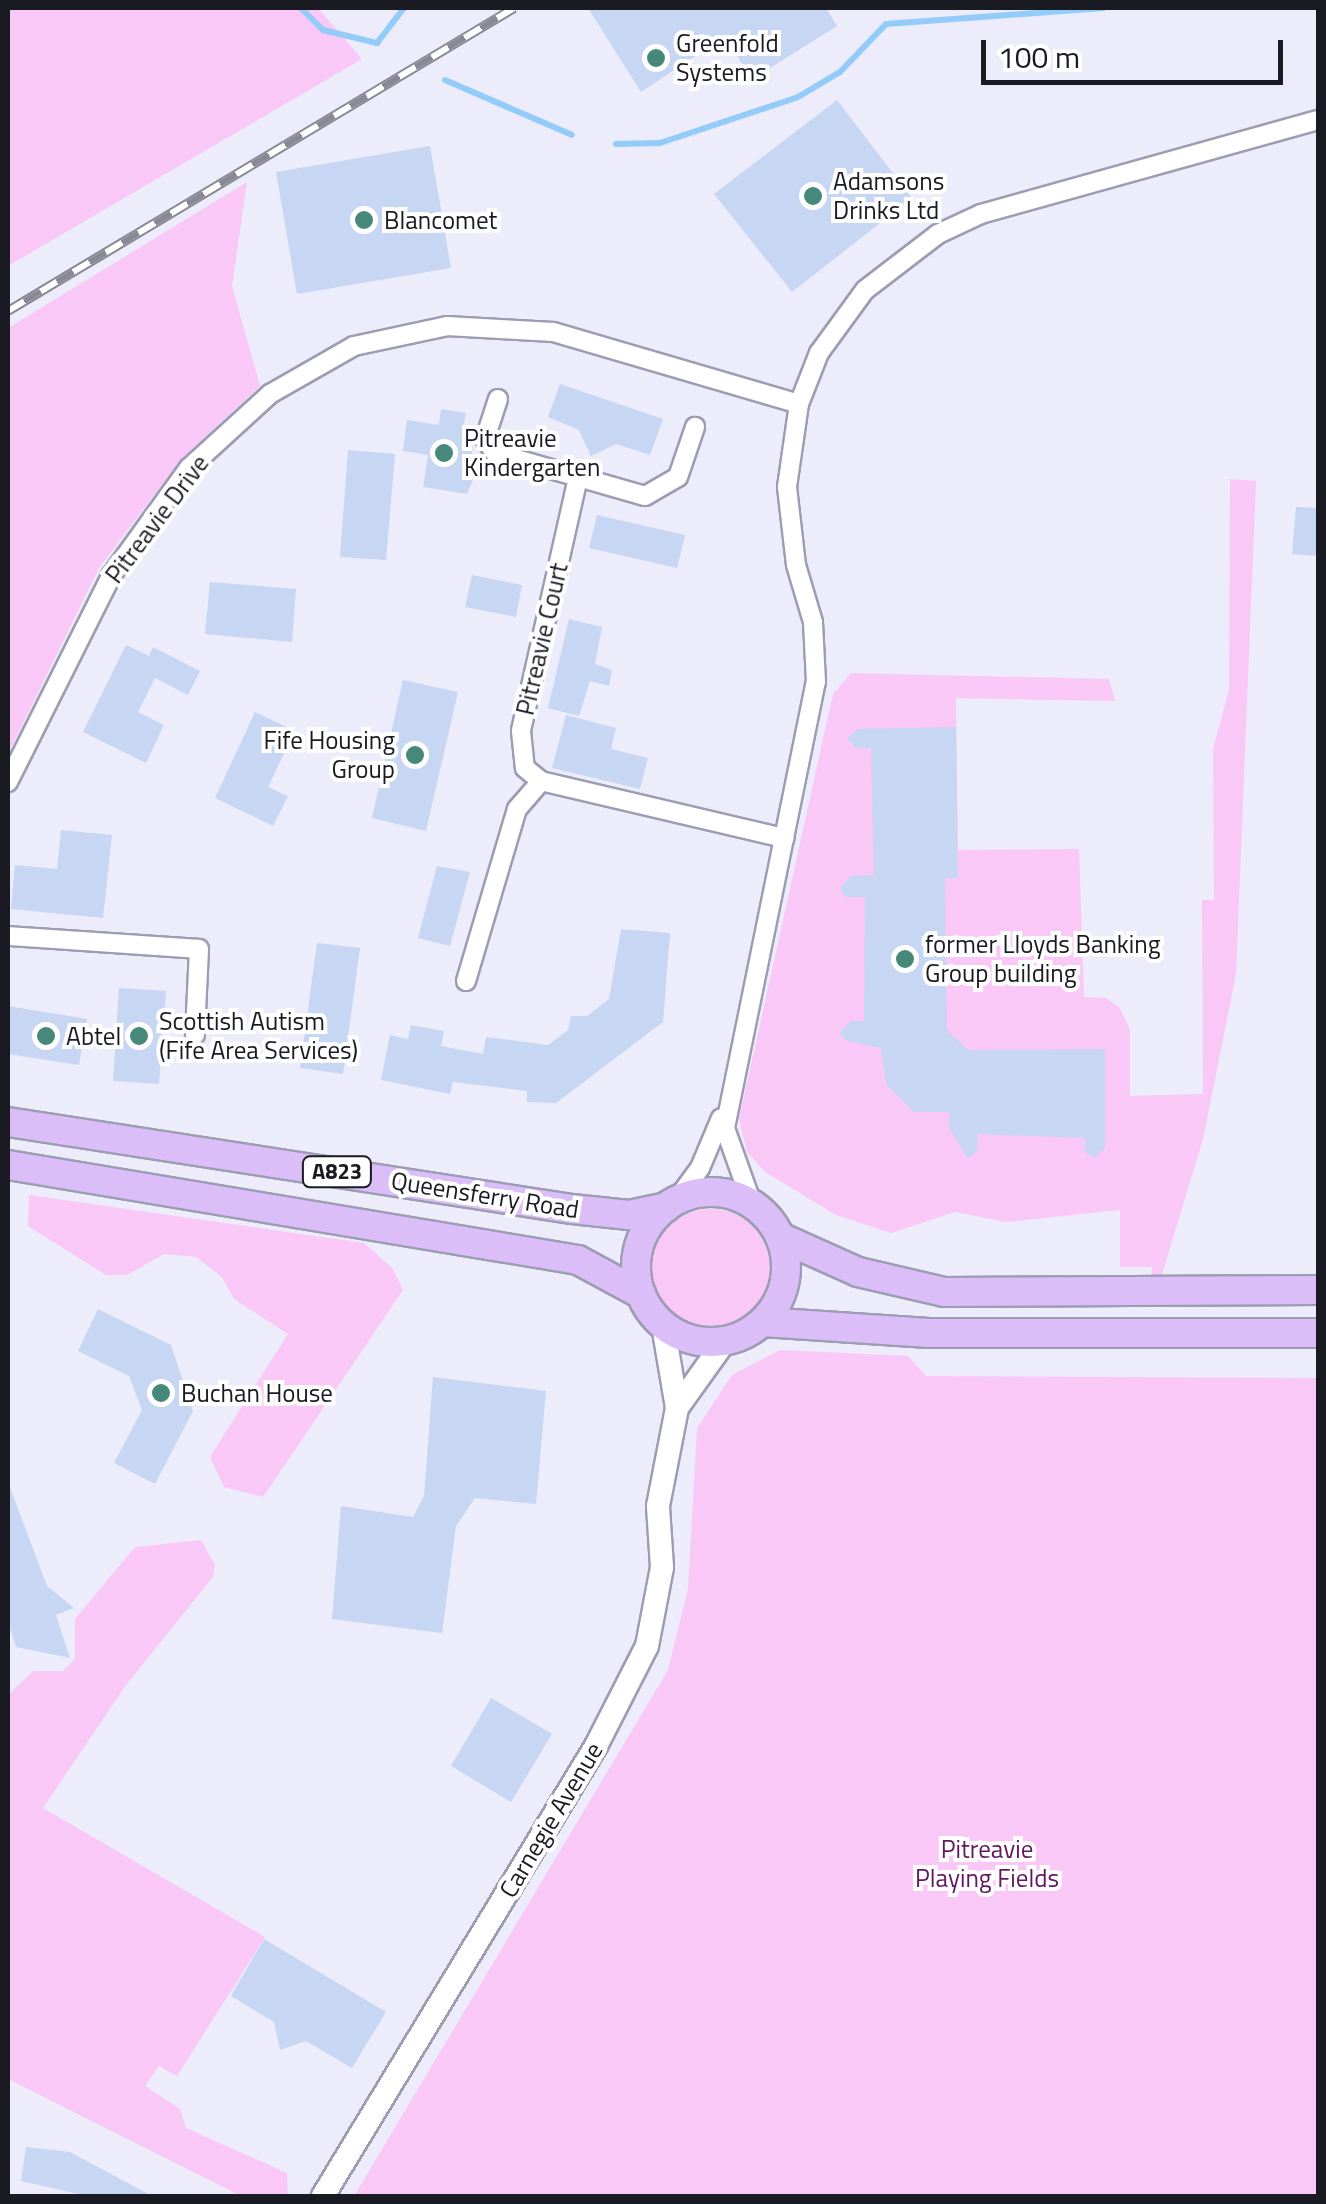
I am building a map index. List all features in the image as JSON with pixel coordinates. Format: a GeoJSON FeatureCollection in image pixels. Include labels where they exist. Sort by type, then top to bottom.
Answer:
{"type":"FeatureCollection","features":[{"type":"Feature","properties":{"kind":"main road","name":"Queensferry Road"},"geometry":{"type":"LineString","coordinates":[[8,1122],[572,1209],[630,1215],[670,1205]]}},
{"type":"Feature","properties":{"kind":"main road","name":"Queensferry Road"},"geometry":{"type":"LineString","coordinates":[[8,1165],[578,1260],[641,1294]]}},
{"type":"Feature","properties":{"kind":"main road","name":"A823"},"geometry":{"type":"LineString","coordinates":[[670,1205],[712,1192],[752,1204]]}},
{"type":"Feature","properties":{"kind":"main road"},"geometry":{"type":"LineString","coordinates":[[752,1204],[780,1237],[858,1272],[944,1292],[1318,1290]]}},
{"type":"Feature","properties":{"kind":"main road"},"geometry":{"type":"LineString","coordinates":[[641,1294],[639,1247],[670,1205]]}},
{"type":"Feature","properties":{"kind":"main road"},"geometry":{"type":"LineString","coordinates":[[762,1322],[785,1282],[780,1237]]}},
{"type":"Feature","properties":{"kind":"main road","name":"A823"},"geometry":{"type":"LineString","coordinates":[[641,1294],[663,1325]]}},
{"type":"Feature","properties":{"kind":"main road"},"geometry":{"type":"LineString","coordinates":[[663,1325],[682,1336],[725,1341],[762,1322],[929,1332],[1318,1333]]}},
{"type":"Feature","properties":{"kind":"street"},"geometry":{"type":"LineString","coordinates":[[752,1204],[725,1128],[818,662],[789,519],[800,404],[819,353],[865,290],[938,234],[999,209],[1318,120]]}},
{"type":"Feature","properties":{"kind":"street","name":"Pitreavie Drive"},"geometry":{"type":"LineString","coordinates":[[8,782],[111,576],[189,468],[270,394],[354,346],[447,326],[553,332],[800,404]]}},
{"type":"Feature","properties":{"kind":"street"},"geometry":{"type":"LineString","coordinates":[[498,399],[485,439],[495,453],[577,482],[646,496],[662,492],[678,477],[694,427]]}},
{"type":"Feature","properties":{"kind":"street","name":"Pitreavie Court"},"geometry":{"type":"LineString","coordinates":[[541,781],[525,768],[521,731],[577,482]]}},
{"type":"Feature","properties":{"kind":"street"},"geometry":{"type":"LineString","coordinates":[[466,982],[517,809],[541,781],[784,838]]}},
{"type":"Feature","properties":{"kind":"street"},"geometry":{"type":"LineString","coordinates":[[8,936],[199,950],[195,1034]]}},
{"type":"Feature","properties":{"kind":"street"},"geometry":{"type":"LineString","coordinates":[[670,1205],[700,1168],[732,1080]]}},
{"type":"Feature","properties":{"kind":"street"},"geometry":{"type":"LineString","coordinates":[[663,1325],[678,1408]]}},
{"type":"Feature","properties":{"kind":"street"},"geometry":{"type":"LineString","coordinates":[[678,1408],[725,1341]]}},
{"type":"Feature","properties":{"kind":"street","name":"Carnegie Avenue"},"geometry":{"type":"LineString","coordinates":[[323,2196],[640,1662],[658,1606],[658,1506],[678,1408]]}},
{"type":"Feature","properties":{"kind":"green space"},"geometry":{"type":"Polygon","coordinates":[[[8,8],[318,8],[362,59],[8,266],[8,8]]]}},
{"type":"Feature","properties":{"kind":"green space"},"geometry":{"type":"Polygon","coordinates":[[[247,182],[232,286],[260,386],[182,458],[99,568],[8,754],[8,328],[247,182]]]}},
{"type":"Feature","properties":{"kind":"green space"},"geometry":{"type":"Polygon","coordinates":[[[1230,479],[1256,481],[1236,974],[1203,1139],[1157,1291],[1150,1291],[1152,1267],[1120,1267],[1120,1210],[1006,1222],[955,1212],[891,1233],[836,1215],[765,1172],[747,1152],[739,1119],[833,694],[851,673],[1109,679],[1115,701],[956,698],[958,850],[1079,849],[1084,997],[1106,998],[1120,1008],[1130,1030],[1130,1096],[1203,1094],[1202,900],[1214,900],[1213,749],[1229,690],[1230,479]]]}},
{"type":"Feature","properties":{"kind":"green space"},"geometry":{"type":"Polygon","coordinates":[[[29,1195],[364,1243],[393,1269],[403,1290],[263,1497],[224,1487],[210,1457],[288,1334],[234,1299],[222,1277],[196,1257],[164,1254],[127,1275],[106,1275],[28,1226],[29,1195]]]}},
{"type":"Feature","properties":{"kind":"green space"},"geometry":{"type":"Polygon","coordinates":[[[711,1209],[734,1214],[753,1226],[765,1245],[770,1268],[765,1291],[753,1310],[734,1322],[711,1327],[688,1322],[669,1310],[657,1291],[652,1268],[657,1245],[669,1226],[688,1214],[711,1209]]]}},
{"type":"Feature","properties":{"kind":"green space","name":"Pitreavie Playing Fields"},"geometry":{"type":"Polygon","coordinates":[[[780,1350],[908,1356],[926,1376],[1318,1378],[1318,2196],[354,2196],[668,1670],[688,1589],[697,1428],[732,1375],[780,1350]]]}},
{"type":"Feature","properties":{"kind":"green space"},"geometry":{"type":"Polygon","coordinates":[[[201,1540],[215,1565],[213,1577],[126,1685],[43,1808],[265,1937],[177,2076],[159,2066],[145,2086],[180,2109],[186,2128],[287,2173],[288,2196],[241,2196],[8,2079],[8,1695],[33,1671],[63,1671],[75,1659],[75,1619],[135,1547],[201,1540]]]}},
{"type":"Feature","properties":{"kind":"building","name":"Greenfold Systems"},"geometry":{"type":"Polygon","coordinates":[[[588,8],[826,8],[837,26],[751,80],[726,36],[641,92],[588,8]]]}},
{"type":"Feature","properties":{"kind":"building","name":"Adamsons Drinks Ltd"},"geometry":{"type":"Polygon","coordinates":[[[837,100],[912,198],[792,292],[714,194],[837,100]]]}},
{"type":"Feature","properties":{"kind":"building","name":"Blancomet"},"geometry":{"type":"Polygon","coordinates":[[[430,146],[451,268],[297,294],[276,172],[430,146]]]}},
{"type":"Feature","properties":{"kind":"building"},"geometry":{"type":"Polygon","coordinates":[[[560,384],[663,419],[650,455],[616,444],[591,456],[579,430],[548,417],[560,384]]]}},
{"type":"Feature","properties":{"kind":"building","name":"Pitreavie Kindergarten"},"geometry":{"type":"Polygon","coordinates":[[[441,409],[466,413],[462,434],[473,435],[472,456],[482,458],[467,494],[423,487],[428,455],[403,451],[407,420],[439,425],[441,409]]]}},
{"type":"Feature","properties":{"kind":"building"},"geometry":{"type":"Polygon","coordinates":[[[348,450],[395,454],[386,560],[340,557],[348,450]]]}},
{"type":"Feature","properties":{"kind":"building"},"geometry":{"type":"Polygon","coordinates":[[[1296,507],[1318,508],[1318,556],[1292,554],[1296,507]]]}},
{"type":"Feature","properties":{"kind":"building"},"geometry":{"type":"Polygon","coordinates":[[[597,515],[685,535],[677,568],[589,548],[597,515]]]}},
{"type":"Feature","properties":{"kind":"building"},"geometry":{"type":"Polygon","coordinates":[[[472,575],[522,585],[516,617],[465,607],[472,575]]]}},
{"type":"Feature","properties":{"kind":"building"},"geometry":{"type":"Polygon","coordinates":[[[210,582],[296,589],[292,642],[205,634],[210,582]]]}},
{"type":"Feature","properties":{"kind":"building"},"geometry":{"type":"Polygon","coordinates":[[[569,619],[602,627],[595,664],[612,670],[609,686],[590,681],[579,716],[548,708],[569,619]]]}},
{"type":"Feature","properties":{"kind":"building"},"geometry":{"type":"Polygon","coordinates":[[[126,645],[149,656],[153,647],[200,671],[188,695],[155,678],[138,712],[164,725],[146,763],[83,732],[126,645]]]}},
{"type":"Feature","properties":{"kind":"building","name":"Fife Housing Group"},"geometry":{"type":"Polygon","coordinates":[[[403,680],[458,692],[426,831],[372,818],[403,680]]]}},
{"type":"Feature","properties":{"kind":"building"},"geometry":{"type":"Polygon","coordinates":[[[255,712],[295,731],[268,787],[288,796],[273,826],[215,798],[255,712]]]}},
{"type":"Feature","properties":{"kind":"building"},"geometry":{"type":"Polygon","coordinates":[[[566,715],[616,728],[611,749],[648,758],[640,789],[552,768],[566,715]]]}},
{"type":"Feature","properties":{"kind":"building","name":"former Lloyds Banking Group building"},"geometry":{"type":"Polygon","coordinates":[[[956,727],[958,878],[945,878],[947,1030],[968,1050],[1105,1049],[1105,1148],[1094,1158],[1085,1152],[1085,1138],[978,1134],[977,1151],[968,1159],[949,1128],[949,1112],[914,1112],[886,1084],[881,1048],[847,1041],[839,1033],[851,1021],[864,1021],[865,897],[845,897],[840,888],[851,876],[874,875],[871,748],[856,748],[847,738],[858,729],[956,727]]]}},
{"type":"Feature","properties":{"kind":"building"},"geometry":{"type":"Polygon","coordinates":[[[61,830],[112,835],[103,918],[11,909],[15,865],[57,869],[61,830]]]}},
{"type":"Feature","properties":{"kind":"building"},"geometry":{"type":"Polygon","coordinates":[[[437,866],[470,872],[450,946],[418,938],[437,866]]]}},
{"type":"Feature","properties":{"kind":"building"},"geometry":{"type":"Polygon","coordinates":[[[621,929],[670,933],[663,1022],[556,1103],[527,1102],[527,1091],[453,1082],[450,1094],[381,1080],[390,1035],[408,1039],[411,1025],[444,1031],[441,1046],[483,1054],[486,1037],[548,1045],[568,1030],[571,1016],[587,1016],[609,999],[621,929]]]}},
{"type":"Feature","properties":{"kind":"building"},"geometry":{"type":"Polygon","coordinates":[[[317,943],[360,948],[343,1074],[300,1068],[317,943]]]}},
{"type":"Feature","properties":{"kind":"building","name":"Scottish Autism (Fife Area Services)"},"geometry":{"type":"Polygon","coordinates":[[[119,988],[166,991],[159,1084],[113,1081],[119,988]]]}},
{"type":"Feature","properties":{"kind":"building","name":"Abtel"},"geometry":{"type":"Polygon","coordinates":[[[8,1006],[87,1019],[79,1065],[8,1054],[8,1006]]]}},
{"type":"Feature","properties":{"kind":"building","name":"Buchan House"},"geometry":{"type":"Polygon","coordinates":[[[98,1309],[171,1345],[193,1411],[155,1484],[114,1463],[142,1410],[129,1376],[78,1351],[98,1309]]]}},
{"type":"Feature","properties":{"kind":"building"},"geometry":{"type":"Polygon","coordinates":[[[433,1377],[546,1391],[536,1504],[475,1498],[456,1526],[442,1633],[332,1619],[341,1506],[413,1517],[424,1496],[433,1377]]]}},
{"type":"Feature","properties":{"kind":"building"},"geometry":{"type":"Polygon","coordinates":[[[8,1482],[47,1586],[74,1608],[56,1615],[70,1658],[16,1647],[8,1622],[8,1482]]]}},
{"type":"Feature","properties":{"kind":"building"},"geometry":{"type":"Polygon","coordinates":[[[491,1698],[552,1734],[511,1802],[451,1766],[491,1698]]]}},
{"type":"Feature","properties":{"kind":"building"},"geometry":{"type":"Polygon","coordinates":[[[264,1939],[386,2012],[352,2068],[306,2041],[280,2050],[274,2022],[231,1996],[264,1939]]]}},
{"type":"Feature","properties":{"kind":"building"},"geometry":{"type":"Polygon","coordinates":[[[26,2147],[70,2152],[152,2196],[87,2196],[21,2181],[26,2147]]]}},
{"type":"Feature","properties":{"kind":"waterway"},"geometry":{"type":"LineString","coordinates":[[301,8],[323,30],[377,43],[404,8]]}},
{"type":"Feature","properties":{"kind":"waterway"},"geometry":{"type":"LineString","coordinates":[[616,144],[660,143],[798,97],[840,72],[886,24],[1103,8]]}},
{"type":"Feature","properties":{"kind":"waterway"},"geometry":{"type":"LineString","coordinates":[[445,80],[572,135]]}},
{"type":"Feature","properties":{"kind":"railway"},"geometry":{"type":"LineString","coordinates":[[8,311],[514,8]]}},
{"type":"Feature","properties":{"kind":"place","name":"Greenfold Systems"},"geometry":{"type":"Point","coordinates":[656,58]}},
{"type":"Feature","properties":{"kind":"place","name":"Adamsons Drinks Ltd"},"geometry":{"type":"Point","coordinates":[813,196]}},
{"type":"Feature","properties":{"kind":"place","name":"Blancomet"},"geometry":{"type":"Point","coordinates":[364,220]}},
{"type":"Feature","properties":{"kind":"place","name":"Pitreavie Kindergarten"},"geometry":{"type":"Point","coordinates":[444,453]}},
{"type":"Feature","properties":{"kind":"place","name":"Fife Housing Group"},"geometry":{"type":"Point","coordinates":[415,755]}},
{"type":"Feature","properties":{"kind":"place","name":"former Lloyds Banking Group building"},"geometry":{"type":"Point","coordinates":[905,959]}},
{"type":"Feature","properties":{"kind":"place","name":"Abtel"},"geometry":{"type":"Point","coordinates":[46,1036]}},
{"type":"Feature","properties":{"kind":"place","name":"Scottish Autism (Fife Area Services)"},"geometry":{"type":"Point","coordinates":[139,1036]}},
{"type":"Feature","properties":{"kind":"place","name":"Buchan House"},"geometry":{"type":"Point","coordinates":[161,1393]}}]}
